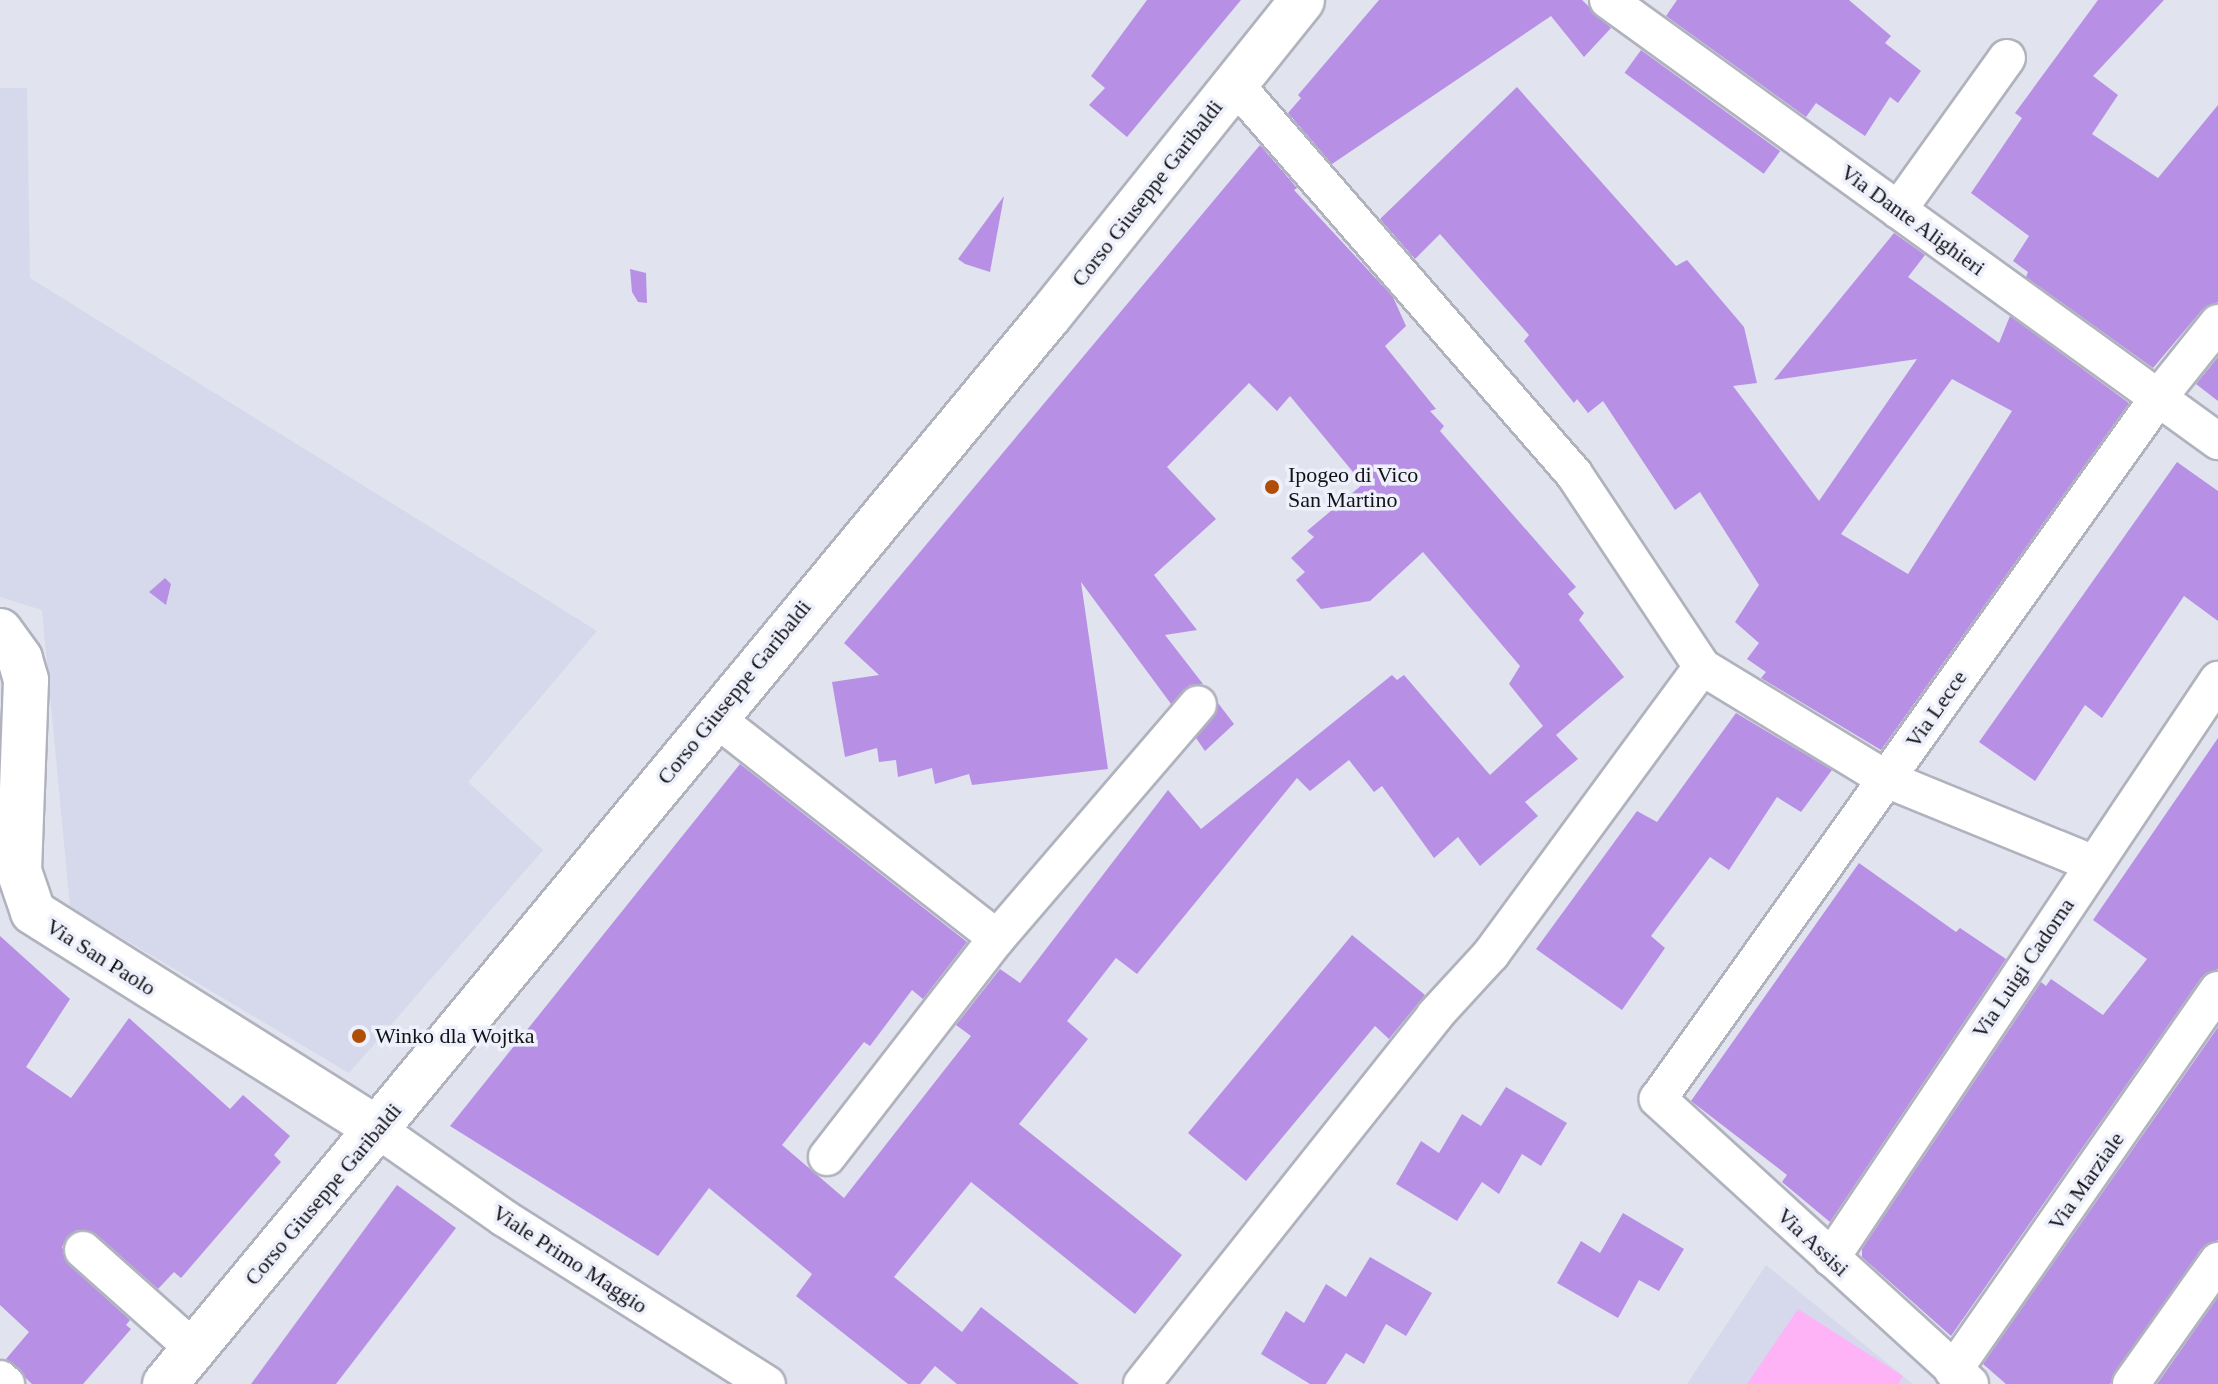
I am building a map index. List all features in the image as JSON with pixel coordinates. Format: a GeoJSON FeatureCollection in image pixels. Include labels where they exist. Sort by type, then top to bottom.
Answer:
{"type":"FeatureCollection","features":[{"type":"Feature","properties":{"kind":"street","name":"Corso Giuseppe Garibaldi"},"geometry":{"type":"LineString","coordinates":[[165,1384],[714,717],[1050,315],[1302,0]]}},
{"type":"Feature","properties":{"kind":"street","name":"Via Dante Alighieri"},"geometry":{"type":"LineString","coordinates":[[1610,1],[2218,441]]}},
{"type":"Feature","properties":{"kind":"street"},"geometry":{"type":"LineString","coordinates":[[1898,210],[2007,58]]}},
{"type":"Feature","properties":{"kind":"street"},"geometry":{"type":"LineString","coordinates":[[1234,83],[1574,474],[1702,667],[1886,779],[2092,863]]}},
{"type":"Feature","properties":{"kind":"street","name":"Via Lecce"},"geometry":{"type":"LineString","coordinates":[[1658,1099],[2158,398],[2218,323]]}},
{"type":"Feature","properties":{"kind":"street","name":"Via San Paolo"},"geometry":{"type":"LineString","coordinates":[[0,631],[20,659],[26,680],[19,871],[33,912],[377,1129]]}},
{"type":"Feature","properties":{"kind":"street"},"geometry":{"type":"LineString","coordinates":[[1142,1384],[1435,1015],[1491,954],[1702,667]]}},
{"type":"Feature","properties":{"kind":"street","name":"Via Luigi Cadorna"},"geometry":{"type":"LineString","coordinates":[[1831,1258],[2092,863],[2218,680]]}},
{"type":"Feature","properties":{"kind":"street"},"geometry":{"type":"LineString","coordinates":[[827,1157],[997,938],[1198,704]]}},
{"type":"Feature","properties":{"kind":"street"},"geometry":{"type":"LineString","coordinates":[[714,717],[997,938]]}},
{"type":"Feature","properties":{"kind":"street","name":"Via Marziale"},"geometry":{"type":"LineString","coordinates":[[1962,1378],[2218,990]]}},
{"type":"Feature","properties":{"kind":"street","name":"Via Assisi"},"geometry":{"type":"LineString","coordinates":[[1658,1099],[1962,1378]]}},
{"type":"Feature","properties":{"kind":"street","name":"Viale Primo Maggio"},"geometry":{"type":"LineString","coordinates":[[377,1129],[504,1218],[767,1384]]}},
{"type":"Feature","properties":{"kind":"street"},"geometry":{"type":"LineString","coordinates":[[83,1250],[194,1349]]}},
{"type":"Feature","properties":{"kind":"street"},"geometry":{"type":"LineString","coordinates":[[2131,1384],[2218,1261]]}},
{"type":"Feature","properties":{"kind":"street"},"geometry":{"type":"LineString","coordinates":[[0,1379],[6,1384]]}},
{"type":"Feature","properties":{"kind":"shaded area"},"geometry":{"type":"Polygon","coordinates":[[[0,88],[27,88],[30,278],[597,631],[468,782],[543,850],[349,1073],[70,907],[42,610],[0,597],[0,88]]]}},
{"type":"Feature","properties":{"kind":"shaded area"},"geometry":{"type":"Polygon","coordinates":[[[1766,1265],[1913,1384],[1687,1384],[1766,1265]]]}},
{"type":"Feature","properties":{"kind":"shaded area"},"geometry":{"type":"Polygon","coordinates":[[[1798,1309],[1903,1376],[1898,1384],[1747,1384],[1798,1309]]]}},
{"type":"Feature","properties":{"kind":"building"},"geometry":{"type":"Polygon","coordinates":[[[1147,0],[1241,0],[1127,137],[1089,105],[1105,88],[1091,76],[1147,0]]]}},
{"type":"Feature","properties":{"kind":"building"},"geometry":{"type":"Polygon","coordinates":[[[1379,0],[1582,0],[1611,28],[1584,57],[1551,16],[1332,164],[1288,113],[1301,98],[1298,95],[1379,0]]]}},
{"type":"Feature","properties":{"kind":"building"},"geometry":{"type":"Polygon","coordinates":[[[1677,0],[1849,0],[1891,36],[1885,43],[1921,71],[1898,103],[1890,97],[1865,136],[1816,103],[1806,117],[1666,16],[1677,0]]]}},
{"type":"Feature","properties":{"kind":"building"},"geometry":{"type":"Polygon","coordinates":[[[2098,0],[2164,0],[2093,76],[2118,95],[2092,134],[2158,178],[2218,105],[2218,302],[2202,310],[2153,368],[2026,277],[2028,272],[2013,261],[2029,236],[1971,193],[2022,118],[2015,113],[2098,0]]]}},
{"type":"Feature","properties":{"kind":"building"},"geometry":{"type":"Polygon","coordinates":[[[1641,50],[1780,151],[1764,174],[1625,73],[1641,50]]]}},
{"type":"Feature","properties":{"kind":"building"},"geometry":{"type":"Polygon","coordinates":[[[1517,87],[1676,266],[1687,260],[1744,327],[1757,383],[1733,386],[1819,501],[1917,359],[1774,380],[1894,233],[1925,255],[1908,277],[1999,343],[2010,316],[2129,403],[1881,750],[1761,678],[1766,672],[1747,659],[1759,643],[1735,622],[1759,585],[1700,492],[1675,510],[1603,401],[1588,413],[1577,399],[1574,403],[1524,341],[1529,335],[1440,234],[1415,259],[1380,219],[1517,87]],[[1952,379],[1841,534],[1908,574],[2012,411],[1952,379]]]}},
{"type":"Feature","properties":{"kind":"building"},"geometry":{"type":"Polygon","coordinates":[[[1260,145],[1297,188],[1294,190],[1393,297],[1406,326],[1385,346],[1436,409],[1430,411],[1444,426],[1440,431],[1576,587],[1568,594],[1584,613],[1579,620],[1624,677],[1556,735],[1578,759],[1525,802],[1538,816],[1480,866],[1458,837],[1434,858],[1382,786],[1374,792],[1349,760],[1310,791],[1297,778],[1137,974],[1116,958],[1067,1021],[1088,1039],[1019,1124],[1182,1255],[1135,1314],[971,1182],[894,1277],[962,1332],[981,1307],[1079,1384],[957,1384],[935,1366],[920,1384],[908,1384],[796,1296],[812,1274],[709,1188],[658,1256],[450,1126],[740,764],[967,942],[923,999],[912,990],[870,1046],[864,1042],[782,1145],[844,1198],[971,1036],[956,1025],[1000,969],[1020,983],[1168,790],[1201,829],[1392,675],[1397,680],[1404,675],[1490,775],[1543,726],[1509,684],[1520,666],[1423,552],[1370,601],[1321,609],[1296,580],[1305,572],[1291,558],[1314,537],[1307,531],[1363,484],[1290,396],[1277,411],[1249,383],[1167,467],[1216,519],[1154,575],[1197,630],[1165,635],[1203,684],[1190,685],[1171,704],[1081,582],[1108,769],[972,785],[969,774],[935,784],[932,768],[898,777],[896,760],[879,762],[877,748],[845,757],[832,682],[879,675],[844,643],[1260,145]]]}},
{"type":"Feature","properties":{"kind":"building"},"geometry":{"type":"Polygon","coordinates":[[[1004,196],[990,272],[965,264],[958,259],[1004,196]]]}},
{"type":"Feature","properties":{"kind":"building"},"geometry":{"type":"Polygon","coordinates":[[[630,269],[646,273],[647,303],[638,302],[632,292],[630,269]]]}},
{"type":"Feature","properties":{"kind":"building"},"geometry":{"type":"Polygon","coordinates":[[[2218,357],[2218,401],[2196,384],[2218,357]]]}},
{"type":"Feature","properties":{"kind":"building"},"geometry":{"type":"Polygon","coordinates":[[[2177,462],[2218,491],[2218,621],[2184,596],[2102,718],[2085,705],[2035,781],[1979,742],[2177,462]]]}},
{"type":"Feature","properties":{"kind":"building"},"geometry":{"type":"Polygon","coordinates":[[[165,578],[171,584],[166,605],[149,592],[165,578]]]}},
{"type":"Feature","properties":{"kind":"building"},"geometry":{"type":"Polygon","coordinates":[[[1218,703],[1234,724],[1205,751],[1196,738],[1218,703]]]}},
{"type":"Feature","properties":{"kind":"building"},"geometry":{"type":"Polygon","coordinates":[[[1736,713],[1832,770],[1801,812],[1777,797],[1729,870],[1710,857],[1651,936],[1665,948],[1622,1010],[1536,949],[1637,811],[1657,822],[1736,713]]]}},
{"type":"Feature","properties":{"kind":"building"},"geometry":{"type":"Polygon","coordinates":[[[2218,738],[2218,969],[2201,978],[1951,1336],[1862,1257],[1862,1249],[2041,982],[2046,986],[2051,979],[2103,1015],[2147,959],[2093,920],[2218,738]]]}},
{"type":"Feature","properties":{"kind":"building"},"geometry":{"type":"Polygon","coordinates":[[[1859,863],[1956,932],[1960,928],[2006,959],[1830,1222],[1782,1182],[1787,1175],[1691,1101],[1859,863]]]}},
{"type":"Feature","properties":{"kind":"building"},"geometry":{"type":"Polygon","coordinates":[[[1352,935],[1425,995],[1389,1039],[1375,1026],[1246,1181],[1188,1133],[1352,935]]]}},
{"type":"Feature","properties":{"kind":"building"},"geometry":{"type":"Polygon","coordinates":[[[0,936],[70,999],[26,1067],[71,1098],[129,1018],[230,1109],[243,1095],[290,1136],[274,1155],[281,1162],[181,1278],[174,1272],[158,1289],[96,1234],[77,1230],[67,1237],[62,1247],[69,1265],[130,1320],[126,1325],[131,1329],[83,1384],[32,1384],[6,1359],[29,1332],[0,1305],[0,936]]]}},
{"type":"Feature","properties":{"kind":"building"},"geometry":{"type":"Polygon","coordinates":[[[2218,1027],[2218,1240],[2201,1249],[2110,1384],[2006,1384],[1983,1364],[2218,1027]]]}},
{"type":"Feature","properties":{"kind":"building"},"geometry":{"type":"Polygon","coordinates":[[[1506,1087],[1567,1123],[1541,1166],[1522,1154],[1499,1194],[1482,1182],[1457,1221],[1396,1184],[1421,1141],[1439,1153],[1462,1114],[1481,1126],[1506,1087]]]}},
{"type":"Feature","properties":{"kind":"building"},"geometry":{"type":"Polygon","coordinates":[[[397,1185],[456,1228],[336,1384],[251,1384],[397,1185]]]}},
{"type":"Feature","properties":{"kind":"building"},"geometry":{"type":"Polygon","coordinates":[[[1623,1213],[1684,1249],[1659,1291],[1639,1280],[1618,1318],[1557,1283],[1581,1241],[1600,1253],[1623,1213]]]}},
{"type":"Feature","properties":{"kind":"building"},"geometry":{"type":"Polygon","coordinates":[[[1370,1257],[1432,1293],[1406,1336],[1386,1324],[1364,1364],[1346,1353],[1326,1384],[1310,1384],[1261,1354],[1286,1311],[1304,1323],[1326,1284],[1346,1297],[1370,1257]]]}},
{"type":"Feature","properties":{"kind":"building"},"geometry":{"type":"Polygon","coordinates":[[[2218,1297],[2218,1384],[2157,1384],[2218,1297]]]}},
{"type":"Feature","properties":{"kind":"place","name":"Ipogeo di Vico San Martino"},"geometry":{"type":"Point","coordinates":[1272,487]}},
{"type":"Feature","properties":{"kind":"place","name":"Winko dla Wojtka"},"geometry":{"type":"Point","coordinates":[359,1036]}}]}
